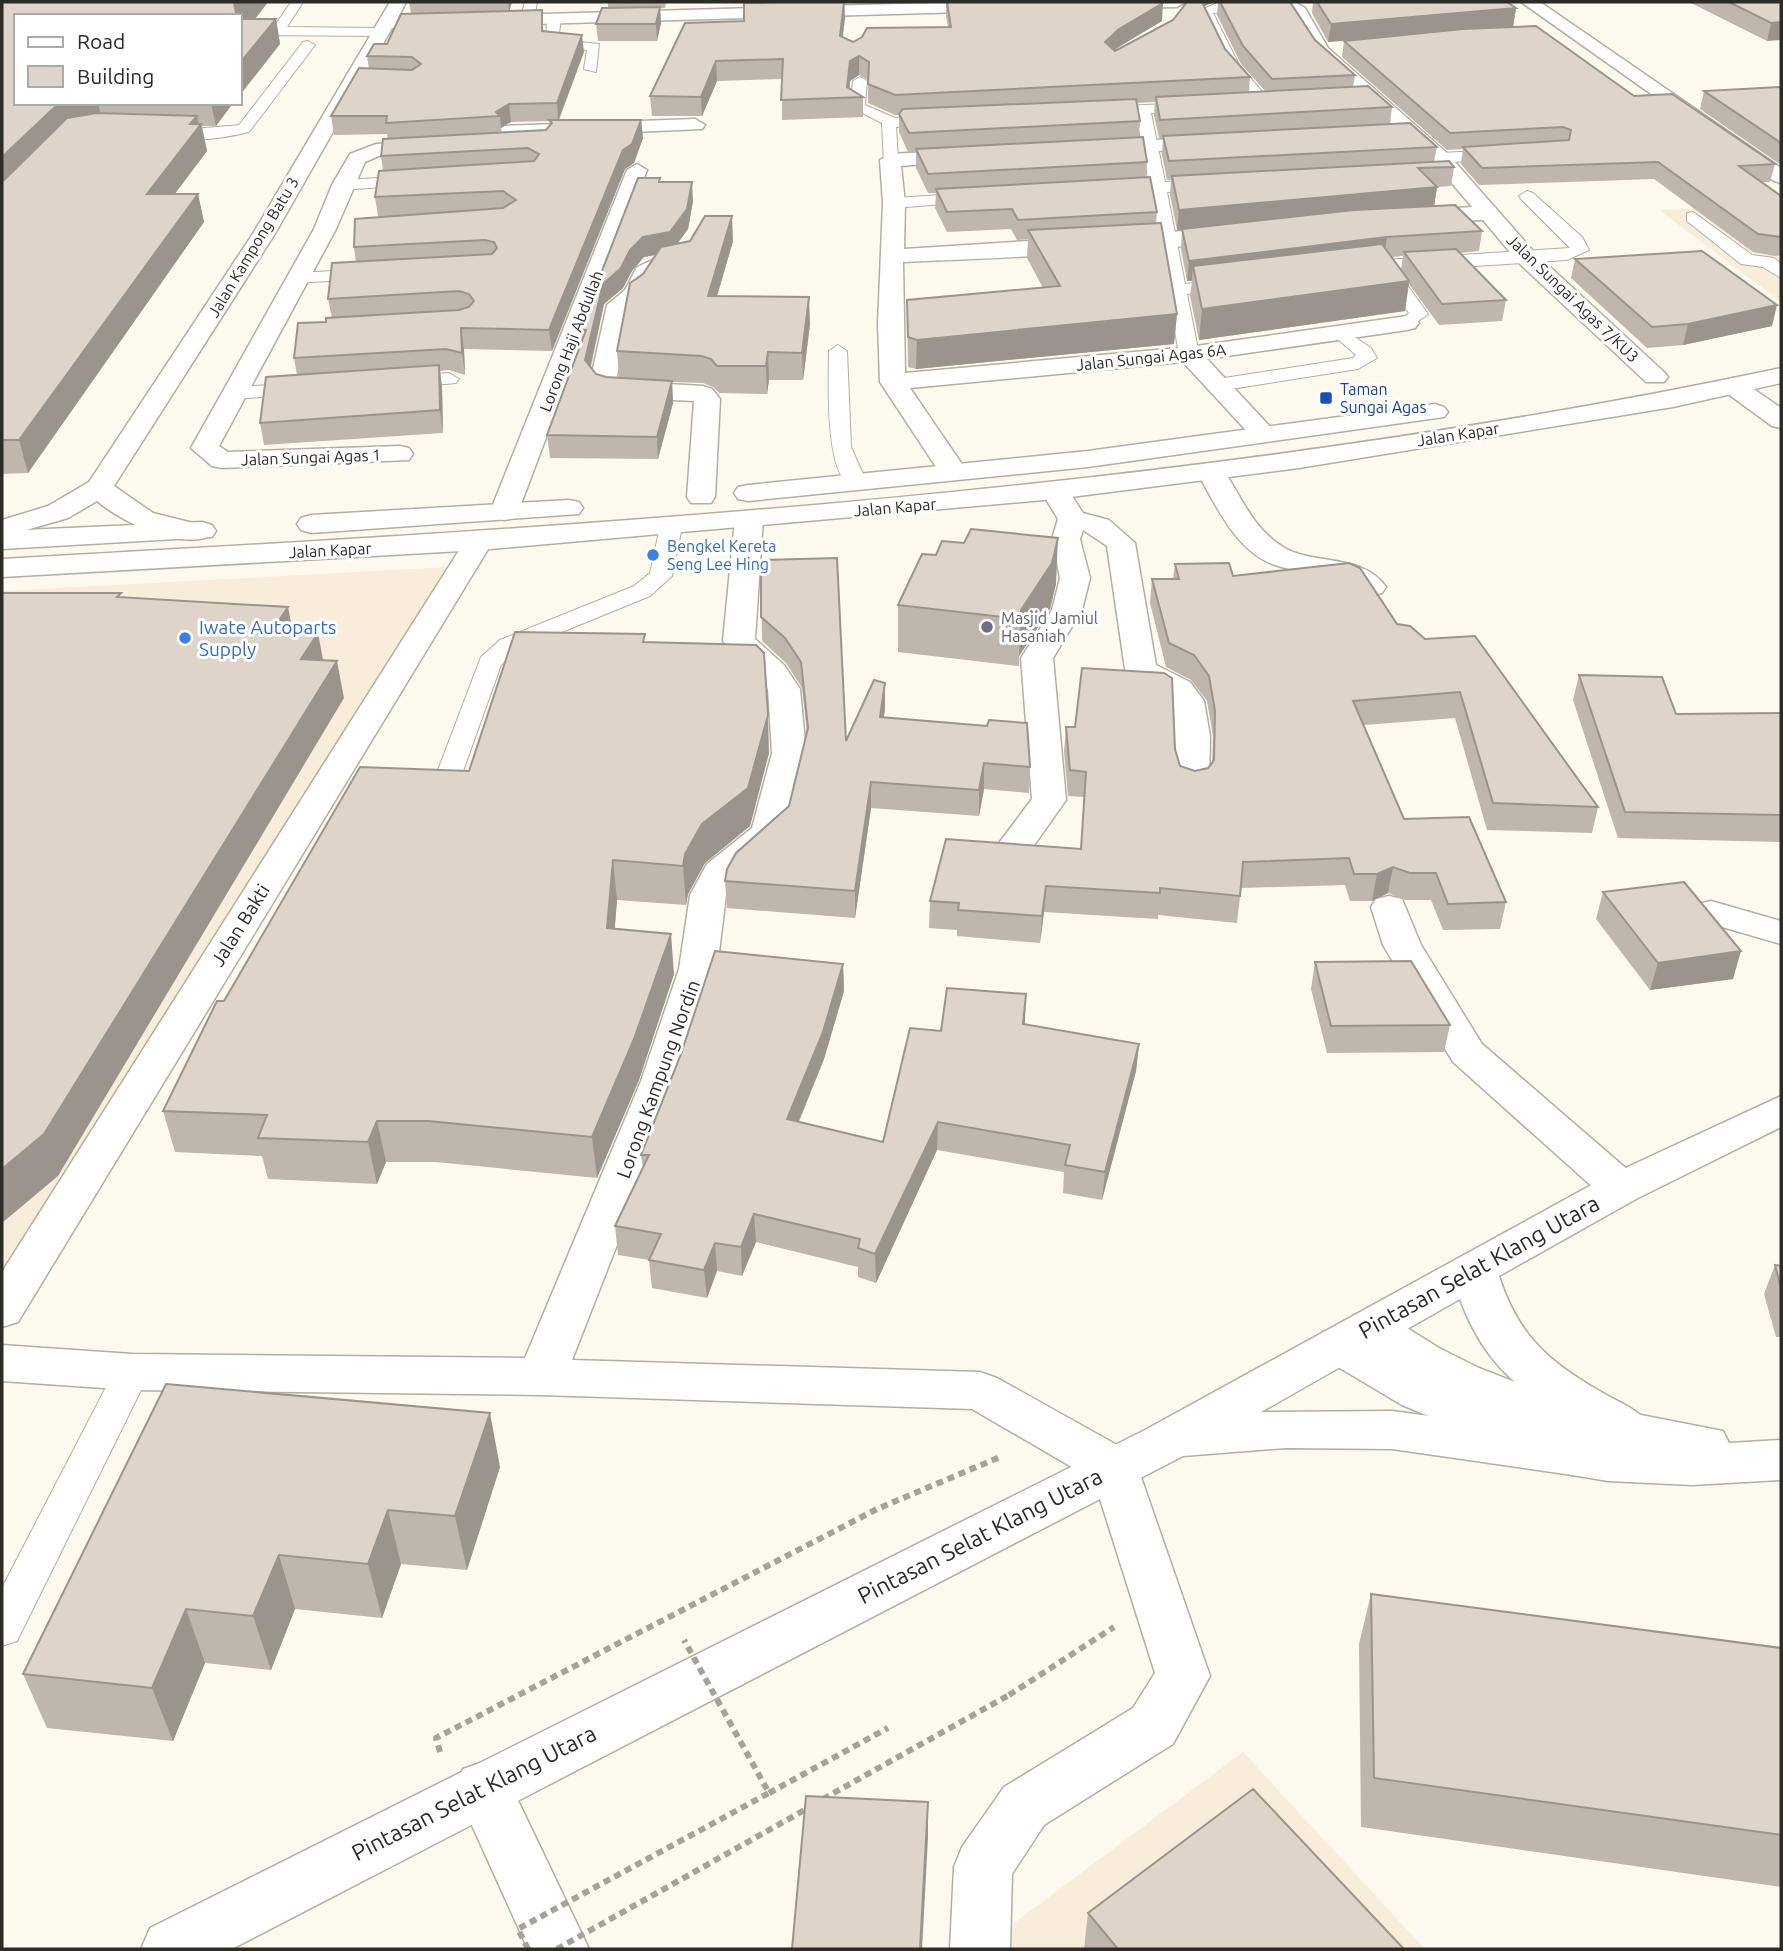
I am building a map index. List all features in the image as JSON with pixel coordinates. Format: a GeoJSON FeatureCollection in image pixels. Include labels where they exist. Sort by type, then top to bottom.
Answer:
{"type":"FeatureCollection","features":[{"type":"Feature","properties":{"kind":"main road","name":"Jalan Kampong Batu 3"},"geometry":{"type":"LineString","coordinates":[[99,488],[265,232],[317,138],[361,80],[383,27],[398,2]]}},
{"type":"Feature","properties":{"kind":"main road"},"geometry":{"type":"LineString","coordinates":[[1530,2],[1781,177]]}},
{"type":"Feature","properties":{"kind":"main road"},"geometry":{"type":"LineString","coordinates":[[1090,4],[1173,6]]}},
{"type":"Feature","properties":{"kind":"main road"},"geometry":{"type":"LineString","coordinates":[[1288,4],[1318,5]]}},
{"type":"Feature","properties":{"kind":"main road","name":"Jalan Sungai Agas 7/KU3"},"geometry":{"type":"LineString","coordinates":[[1288,4],[1299,12],[1321,51],[1410,133],[1527,258],[1655,377]]}},
{"type":"Feature","properties":{"kind":"main road"},"geometry":{"type":"LineString","coordinates":[[383,27],[873,6],[1024,6]]}},
{"type":"Feature","properties":{"kind":"main road"},"geometry":{"type":"LineString","coordinates":[[863,28],[873,6]]}},
{"type":"Feature","properties":{"kind":"main road"},"geometry":{"type":"LineString","coordinates":[[1543,33],[1570,32]]}},
{"type":"Feature","properties":{"kind":"main road"},"geometry":{"type":"LineString","coordinates":[[1321,51],[1346,48]]}},
{"type":"Feature","properties":{"kind":"main road"},"geometry":{"type":"LineString","coordinates":[[317,138],[355,143],[695,125]]}},
{"type":"Feature","properties":{"kind":"main road"},"geometry":{"type":"LineString","coordinates":[[1382,135],[1410,133]]}},
{"type":"Feature","properties":{"kind":"main road"},"geometry":{"type":"LineString","coordinates":[[355,143],[376,150],[541,142]]}},
{"type":"Feature","properties":{"kind":"main road"},"geometry":{"type":"LineString","coordinates":[[1068,151],[1232,142]]}},
{"type":"Feature","properties":{"kind":"main road"},"geometry":{"type":"LineString","coordinates":[[235,393],[296,278],[305,230],[341,185],[357,158],[355,143]]}},
{"type":"Feature","properties":{"kind":"main road"},"geometry":{"type":"LineString","coordinates":[[954,473],[893,382],[890,324],[894,203],[890,160],[986,155]]}},
{"type":"Feature","properties":{"kind":"main road","name":"Lorong Haji Abdullah"},"geometry":{"type":"LineString","coordinates":[[505,512],[637,170]]}},
{"type":"Feature","properties":{"kind":"main road"},"geometry":{"type":"LineString","coordinates":[[1389,219],[1487,213]]}},
{"type":"Feature","properties":{"kind":"main road"},"geometry":{"type":"LineString","coordinates":[[265,232],[352,227]]}},
{"type":"Feature","properties":{"kind":"main road"},"geometry":{"type":"LineString","coordinates":[[892,256],[1167,241],[1249,233]]}},
{"type":"Feature","properties":{"kind":"main road"},"geometry":{"type":"LineString","coordinates":[[682,258],[654,264],[645,272],[635,294],[619,305],[603,382],[609,389],[703,394],[707,399],[701,497]]}},
{"type":"Feature","properties":{"kind":"main road","name":"Jalan Sungai Agas 6A"},"geometry":{"type":"LineString","coordinates":[[893,382],[1189,354],[1407,323]]}},
{"type":"Feature","properties":{"kind":"main road"},"geometry":{"type":"LineString","coordinates":[[267,333],[293,331]]}},
{"type":"Feature","properties":{"kind":"main road","name":"Jalan Kapar"},"geometry":{"type":"LineString","coordinates":[[2,540],[195,532],[505,512],[856,483],[1088,459],[1508,403],[1781,353]]}},
{"type":"Feature","properties":{"kind":"main road"},"geometry":{"type":"LineString","coordinates":[[1189,354],[1264,434]]}},
{"type":"Feature","properties":{"kind":"main road","name":"Jalan Kapar"},"geometry":{"type":"LineString","coordinates":[[2,568],[479,541],[749,519],[1064,505],[1210,472],[1534,422],[1781,376]]}},
{"type":"Feature","properties":{"kind":"main road"},"geometry":{"type":"LineString","coordinates":[[1733,386],[1781,420]]}},
{"type":"Feature","properties":{"kind":"main road","name":"Jalan Sungai Agas 1"},"geometry":{"type":"LineString","coordinates":[[235,393],[204,448],[222,460],[400,454]]}},
{"type":"Feature","properties":{"kind":"main road"},"geometry":{"type":"LineString","coordinates":[[1210,472],[1244,525],[1274,554],[1338,569],[1369,584],[1383,606]]}},
{"type":"Feature","properties":{"kind":"main road"},"geometry":{"type":"LineString","coordinates":[[2,529],[58,512],[99,488],[122,508],[146,522],[195,532]]}},
{"type":"Feature","properties":{"kind":"main road"},"geometry":{"type":"LineString","coordinates":[[1064,505],[1121,543],[1141,669],[1150,677],[1182,692],[1192,706],[1192,784]]}},
{"type":"Feature","properties":{"kind":"main road"},"geometry":{"type":"LineString","coordinates":[[1017,843],[1049,800],[1037,658],[1067,610],[1075,578],[1066,539],[1064,505]]}},
{"type":"Feature","properties":{"kind":"main road","name":"Lorong Kampung Nordin"},"geometry":{"type":"LineString","coordinates":[[541,1377],[660,1081],[698,970],[708,895],[720,872],[769,832],[789,752],[784,689],[773,672],[739,641],[749,519]]}},
{"type":"Feature","properties":{"kind":"main road","name":"Jalan Bakti"},"geometry":{"type":"LineString","coordinates":[[2,1310],[479,541]]}},
{"type":"Feature","properties":{"kind":"main road"},"geometry":{"type":"LineString","coordinates":[[1389,907],[1402,945],[1467,1052],[1621,1188]]}},
{"type":"Feature","properties":{"kind":"main road"},"geometry":{"type":"LineString","coordinates":[[1711,912],[1781,933]]}},
{"type":"Feature","properties":{"kind":"main road","name":"Pintasan Selat Klang Utara"},"geometry":{"type":"LineString","coordinates":[[172,1949],[463,1775],[1115,1468],[1621,1188],[1781,1110]]}},
{"type":"Feature","properties":{"kind":"main road"},"geometry":{"type":"LineString","coordinates":[[1475,1271],[1491,1320],[1511,1350],[1539,1379],[1629,1431]]}},
{"type":"Feature","properties":{"kind":"main road"},"geometry":{"type":"LineString","coordinates":[[1356,1336],[1430,1364],[1486,1391],[1544,1413],[1689,1443],[1781,1454]]}},
{"type":"Feature","properties":{"kind":"main road"},"geometry":{"type":"LineString","coordinates":[[1356,1336],[1419,1392],[1572,1455]]}},
{"type":"Feature","properties":{"kind":"main road"},"geometry":{"type":"LineString","coordinates":[[2,1363],[132,1372],[541,1377],[980,1391],[1115,1468],[1183,1676],[1153,1726],[1024,1806],[983,1867],[980,1949]]}},
{"type":"Feature","properties":{"kind":"main road"},"geometry":{"type":"LineString","coordinates":[[1172,1438],[1286,1429],[1392,1430],[1608,1461],[1692,1465],[1781,1460]]}},
{"type":"Feature","properties":{"kind":"main road"},"geometry":{"type":"LineString","coordinates":[[463,1775],[558,1949]]}},
{"type":"Feature","properties":{"kind":"lane"},"geometry":{"type":"LineString","coordinates":[[278,31],[297,2]]}},
{"type":"Feature","properties":{"kind":"lane"},"geometry":{"type":"LineString","coordinates":[[527,20],[531,2]]}},
{"type":"Feature","properties":{"kind":"lane"},"geometry":{"type":"LineString","coordinates":[[1284,102],[1258,103],[1233,67],[1206,11],[1217,7],[1288,4]]}},
{"type":"Feature","properties":{"kind":"lane"},"geometry":{"type":"LineString","coordinates":[[554,19],[551,43],[594,47],[591,69]]}},
{"type":"Feature","properties":{"kind":"lane"},"geometry":{"type":"LineString","coordinates":[[242,31],[383,27]]}},
{"type":"Feature","properties":{"kind":"lane"},"geometry":{"type":"LineString","coordinates":[[141,133],[205,135],[244,129],[308,46]]}},
{"type":"Feature","properties":{"kind":"lane"},"geometry":{"type":"LineString","coordinates":[[860,82],[859,109],[892,122],[955,118]]}},
{"type":"Feature","properties":{"kind":"lane"},"geometry":{"type":"LineString","coordinates":[[1348,99],[1375,98]]}},
{"type":"Feature","properties":{"kind":"lane"},"geometry":{"type":"LineString","coordinates":[[1078,112],[1209,106]]}},
{"type":"Feature","properties":{"kind":"lane"},"geometry":{"type":"LineString","coordinates":[[1143,109],[1189,354]]}},
{"type":"Feature","properties":{"kind":"lane"},"geometry":{"type":"LineString","coordinates":[[890,160],[888,125],[892,122]]}},
{"type":"Feature","properties":{"kind":"lane"},"geometry":{"type":"LineString","coordinates":[[1440,168],[1521,154]]}},
{"type":"Feature","properties":{"kind":"lane"},"geometry":{"type":"LineString","coordinates":[[341,185],[436,180]]}},
{"type":"Feature","properties":{"kind":"lane"},"geometry":{"type":"LineString","coordinates":[[1088,191],[1223,184]]}},
{"type":"Feature","properties":{"kind":"lane"},"geometry":{"type":"LineString","coordinates":[[1343,270],[1384,265],[1567,255],[1580,250],[1576,242],[1527,196]]}},
{"type":"Feature","properties":{"kind":"lane"},"geometry":{"type":"LineString","coordinates":[[894,203],[991,197]]}},
{"type":"Feature","properties":{"kind":"lane"},"geometry":{"type":"LineString","coordinates":[[1693,217],[1748,260],[1777,266]]}},
{"type":"Feature","properties":{"kind":"lane"},"geometry":{"type":"LineString","coordinates":[[1384,265],[1419,314],[1407,323]]}},
{"type":"Feature","properties":{"kind":"lane"},"geometry":{"type":"LineString","coordinates":[[296,278],[392,273]]}},
{"type":"Feature","properties":{"kind":"lane"},"geometry":{"type":"LineString","coordinates":[[1176,290],[1246,282]]}},
{"type":"Feature","properties":{"kind":"lane"},"geometry":{"type":"LineString","coordinates":[[1218,385],[1358,363],[1367,358],[1364,352],[1340,334]]}},
{"type":"Feature","properties":{"kind":"lane"},"geometry":{"type":"LineString","coordinates":[[838,351],[841,447],[856,483]]}},
{"type":"Feature","properties":{"kind":"lane"},"geometry":{"type":"LineString","coordinates":[[382,384],[449,379]]}},
{"type":"Feature","properties":{"kind":"lane"},"geometry":{"type":"LineString","coordinates":[[235,393],[328,387]]}},
{"type":"Feature","properties":{"kind":"lane"},"geometry":{"type":"LineString","coordinates":[[440,799],[490,662],[509,645],[642,591],[661,576],[671,527]]}},
{"type":"Feature","properties":{"kind":"lane"},"geometry":{"type":"LineString","coordinates":[[2,1628],[132,1372]]}},
{"type":"Feature","properties":{"kind":"path"},"geometry":{"type":"LineString","coordinates":[[463,1775],[436,1738],[877,1509],[1056,1434]]}},
{"type":"Feature","properties":{"kind":"path"},"geometry":{"type":"LineString","coordinates":[[558,1949],[1009,1695],[1159,1598]]}},
{"type":"Feature","properties":{"kind":"path"},"geometry":{"type":"LineString","coordinates":[[672,1646],[684,1640],[769,1793]]}},
{"type":"Feature","properties":{"kind":"path"},"geometry":{"type":"LineString","coordinates":[[528,1949],[518,1929],[888,1728]]}},
{"type":"Feature","properties":{"kind":"shaded area"},"geometry":{"type":"Polygon","coordinates":[[[1766,205],[1781,216],[1781,302],[1659,210],[1766,205]]]}},
{"type":"Feature","properties":{"kind":"shaded area"},"geometry":{"type":"Polygon","coordinates":[[[450,567],[2,1275],[2,591],[450,567]]]}},
{"type":"Feature","properties":{"kind":"shaded area"},"geometry":{"type":"Polygon","coordinates":[[[1243,1752],[1425,1949],[1011,1949],[1010,1926],[1243,1752]]]}},
{"type":"Feature","properties":{"kind":"building"},"geometry":{"type":"Polygon","coordinates":[[[2,2],[234,2],[235,14],[14,14],[14,105],[63,105],[55,107],[2,157],[2,2]]]}},
{"type":"Feature","properties":{"kind":"building"},"geometry":{"type":"Polygon","coordinates":[[[844,2],[840,36],[853,42],[862,37],[867,28],[951,27],[947,2],[1163,2],[1119,29],[1105,42],[1115,51],[1173,20],[1187,2],[1202,2],[1225,49],[1250,77],[895,95],[868,84],[869,62],[859,56],[850,61],[847,87],[863,97],[781,100],[783,59],[716,61],[701,97],[650,96],[685,23],[744,21],[744,3],[844,2]]]}},
{"type":"Feature","properties":{"kind":"building"},"geometry":{"type":"Polygon","coordinates":[[[1220,2],[1290,2],[1315,40],[1355,75],[1272,79],[1243,46],[1220,2]]]}},
{"type":"Feature","properties":{"kind":"building"},"geometry":{"type":"Polygon","coordinates":[[[1317,2],[1507,2],[1516,8],[1331,24],[1317,2]]]}},
{"type":"Feature","properties":{"kind":"building"},"geometry":{"type":"Polygon","coordinates":[[[1729,2],[1781,2],[1781,22],[1771,23],[1729,2]]]}},
{"type":"Feature","properties":{"kind":"building"},"geometry":{"type":"Polygon","coordinates":[[[660,7],[656,24],[596,24],[602,8],[660,7]]]}},
{"type":"Feature","properties":{"kind":"building"},"geometry":{"type":"Polygon","coordinates":[[[542,10],[542,31],[582,35],[557,103],[509,104],[496,112],[500,116],[386,123],[387,116],[331,116],[359,68],[412,70],[421,64],[412,57],[367,56],[374,44],[387,44],[401,14],[542,10]]]}},
{"type":"Feature","properties":{"kind":"building"},"geometry":{"type":"Polygon","coordinates":[[[242,19],[276,19],[242,61],[242,19]]]}},
{"type":"Feature","properties":{"kind":"building"},"geometry":{"type":"Polygon","coordinates":[[[1536,26],[1634,96],[1672,94],[1775,164],[1739,166],[1781,196],[1781,237],[1758,234],[1658,162],[1482,168],[1463,147],[1569,140],[1571,130],[1563,127],[1450,133],[1344,41],[1463,29],[1536,26]]]}},
{"type":"Feature","properties":{"kind":"building"},"geometry":{"type":"Polygon","coordinates":[[[1368,86],[1392,107],[1160,120],[1156,97],[1368,86]]]}},
{"type":"Feature","properties":{"kind":"building"},"geometry":{"type":"Polygon","coordinates":[[[1781,87],[1781,143],[1704,91],[1781,87]]]}},
{"type":"Feature","properties":{"kind":"building"},"geometry":{"type":"Polygon","coordinates":[[[1136,99],[1140,121],[909,133],[899,114],[903,109],[1136,99]]]}},
{"type":"Feature","properties":{"kind":"building"},"geometry":{"type":"Polygon","coordinates":[[[97,113],[197,116],[190,124],[201,124],[147,194],[198,194],[19,440],[2,440],[2,182],[67,118],[97,113]]]}},
{"type":"Feature","properties":{"kind":"building"},"geometry":{"type":"Polygon","coordinates":[[[549,120],[641,120],[632,144],[623,150],[549,330],[461,328],[462,353],[446,349],[294,358],[298,323],[326,322],[326,318],[459,310],[469,307],[474,301],[469,294],[459,291],[328,299],[332,263],[492,254],[497,248],[494,242],[485,240],[354,247],[355,219],[503,208],[516,200],[503,191],[375,197],[379,171],[534,161],[539,154],[528,148],[381,156],[383,139],[546,130],[552,123],[549,120]]]}},
{"type":"Feature","properties":{"kind":"building"},"geometry":{"type":"Polygon","coordinates":[[[1410,123],[1437,147],[1169,161],[1163,136],[1410,123]]]}},
{"type":"Feature","properties":{"kind":"building"},"geometry":{"type":"Polygon","coordinates":[[[1143,137],[1147,162],[928,174],[916,149],[1143,137]]]}},
{"type":"Feature","properties":{"kind":"building"},"geometry":{"type":"Polygon","coordinates":[[[1449,161],[1454,167],[1418,168],[1437,187],[1179,210],[1172,176],[1449,161]]]}},
{"type":"Feature","properties":{"kind":"building"},"geometry":{"type":"Polygon","coordinates":[[[1150,177],[1157,212],[1018,220],[1012,209],[947,212],[936,189],[1150,177]]]}},
{"type":"Feature","properties":{"kind":"building"},"geometry":{"type":"Polygon","coordinates":[[[638,178],[660,178],[659,182],[692,182],[687,209],[670,232],[643,237],[630,250],[621,268],[603,284],[585,360],[596,374],[606,377],[672,381],[657,437],[547,435],[586,330],[579,330],[638,178]]]}},
{"type":"Feature","properties":{"kind":"building"},"geometry":{"type":"Polygon","coordinates":[[[1455,205],[1482,231],[1387,237],[1189,261],[1182,229],[1354,210],[1455,205]]]}},
{"type":"Feature","properties":{"kind":"building"},"geometry":{"type":"Polygon","coordinates":[[[705,216],[732,216],[708,296],[809,297],[802,353],[768,352],[766,366],[717,366],[711,359],[702,356],[617,351],[630,283],[643,274],[661,247],[690,241],[705,216]]]}},
{"type":"Feature","properties":{"kind":"building"},"geometry":{"type":"Polygon","coordinates":[[[1161,223],[1177,314],[917,340],[908,337],[907,300],[1060,286],[1028,230],[1161,223]]]}},
{"type":"Feature","properties":{"kind":"building"},"geometry":{"type":"Polygon","coordinates":[[[1382,244],[1409,281],[1202,309],[1193,266],[1382,244]]]}},
{"type":"Feature","properties":{"kind":"building"},"geometry":{"type":"Polygon","coordinates":[[[1456,249],[1506,300],[1442,304],[1404,252],[1456,249]]]}},
{"type":"Feature","properties":{"kind":"building"},"geometry":{"type":"Polygon","coordinates":[[[1702,251],[1777,305],[1688,324],[1652,327],[1575,259],[1702,251]]]}},
{"type":"Feature","properties":{"kind":"building"},"geometry":{"type":"Polygon","coordinates":[[[439,365],[440,410],[260,423],[266,377],[439,365]]]}},
{"type":"Feature","properties":{"kind":"building"},"geometry":{"type":"Polygon","coordinates":[[[971,529],[1058,538],[1052,563],[1021,610],[1021,619],[898,605],[922,554],[936,555],[942,541],[964,543],[971,529]]]}},
{"type":"Feature","properties":{"kind":"building"},"geometry":{"type":"Polygon","coordinates":[[[837,558],[846,741],[874,680],[885,683],[880,717],[987,726],[989,720],[1027,723],[1030,767],[984,763],[979,790],[871,782],[855,891],[725,881],[727,869],[736,853],[789,806],[808,728],[801,662],[785,638],[761,617],[761,560],[837,558]]]}},
{"type":"Feature","properties":{"kind":"building"},"geometry":{"type":"Polygon","coordinates":[[[1229,563],[1233,576],[1349,563],[1360,568],[1397,624],[1410,626],[1425,639],[1475,636],[1598,807],[1493,803],[1460,692],[1353,701],[1404,819],[1469,817],[1506,902],[1448,904],[1436,873],[1410,873],[1393,867],[1377,874],[1354,874],[1349,858],[1243,862],[1240,896],[1160,888],[1160,893],[1046,886],[1042,916],[958,910],[959,903],[930,901],[946,839],[1081,849],[1086,772],[1070,770],[1066,727],[1075,727],[1082,668],[1164,673],[1172,678],[1175,749],[1180,766],[1195,771],[1208,768],[1214,760],[1215,711],[1209,676],[1194,655],[1169,643],[1152,579],[1179,579],[1175,564],[1229,563]]]}},
{"type":"Feature","properties":{"kind":"building"},"geometry":{"type":"Polygon","coordinates":[[[2,593],[121,593],[117,597],[288,607],[272,631],[318,633],[301,659],[337,661],[44,1134],[2,1169],[2,593]]]}},
{"type":"Feature","properties":{"kind":"building"},"geometry":{"type":"Polygon","coordinates":[[[515,632],[645,634],[643,642],[756,645],[764,653],[768,715],[748,788],[702,824],[685,854],[683,866],[613,860],[607,928],[671,934],[634,1039],[592,1137],[428,1121],[377,1121],[368,1142],[258,1138],[267,1115],[163,1111],[217,1001],[224,1001],[360,767],[469,771],[515,632]]]}},
{"type":"Feature","properties":{"kind":"building"},"geometry":{"type":"Polygon","coordinates":[[[1579,675],[1662,677],[1676,714],[1781,713],[1781,815],[1625,812],[1579,675]]]}},
{"type":"Feature","properties":{"kind":"building"},"geometry":{"type":"Polygon","coordinates":[[[1684,882],[1741,951],[1658,963],[1603,892],[1684,882]]]}},
{"type":"Feature","properties":{"kind":"building"},"geometry":{"type":"Polygon","coordinates":[[[715,951],[843,964],[823,1032],[787,1119],[883,1142],[910,1028],[941,1031],[947,988],[1026,994],[1023,1024],[1139,1044],[1105,1172],[1065,1165],[1070,1145],[938,1122],[875,1254],[858,1248],[860,1239],[754,1214],[741,1247],[715,1243],[704,1270],[649,1260],[661,1234],[615,1226],[649,1155],[641,1155],[681,1054],[715,951]]]}},
{"type":"Feature","properties":{"kind":"building"},"geometry":{"type":"Polygon","coordinates":[[[1411,961],[1450,1025],[1331,1026],[1315,962],[1411,961]]]}},
{"type":"Feature","properties":{"kind":"building"},"geometry":{"type":"Polygon","coordinates":[[[1775,1265],[1781,1266],[1781,1288],[1775,1265]]]}},
{"type":"Feature","properties":{"kind":"building"},"geometry":{"type":"Polygon","coordinates":[[[166,1384],[490,1413],[455,1516],[388,1510],[368,1564],[279,1555],[253,1616],[186,1609],[152,1688],[23,1674],[166,1384]]]}},
{"type":"Feature","properties":{"kind":"building"},"geometry":{"type":"Polygon","coordinates":[[[1371,1594],[1781,1648],[1781,1835],[1374,1778],[1371,1594]]]}},
{"type":"Feature","properties":{"kind":"building"},"geometry":{"type":"Polygon","coordinates":[[[1253,1789],[1404,1949],[1118,1949],[1088,1913],[1253,1789]]]}},
{"type":"Feature","properties":{"kind":"building"},"geometry":{"type":"Polygon","coordinates":[[[806,1796],[928,1802],[920,1949],[792,1949],[806,1796]]]}},
{"type":"Feature","properties":{"kind":"place","name":"Taman Sungai Agas"},"geometry":{"type":"Point","coordinates":[1326,398]}},
{"type":"Feature","properties":{"kind":"place","name":"Bengkel Kereta Seng Lee Hing"},"geometry":{"type":"Point","coordinates":[653,555]}},
{"type":"Feature","properties":{"kind":"place","name":"Masjid Jamiul Hasaniah"},"geometry":{"type":"Point","coordinates":[987,627]}},
{"type":"Feature","properties":{"kind":"place","name":"Iwate Autoparts Supply"},"geometry":{"type":"Point","coordinates":[185,638]}}]}
